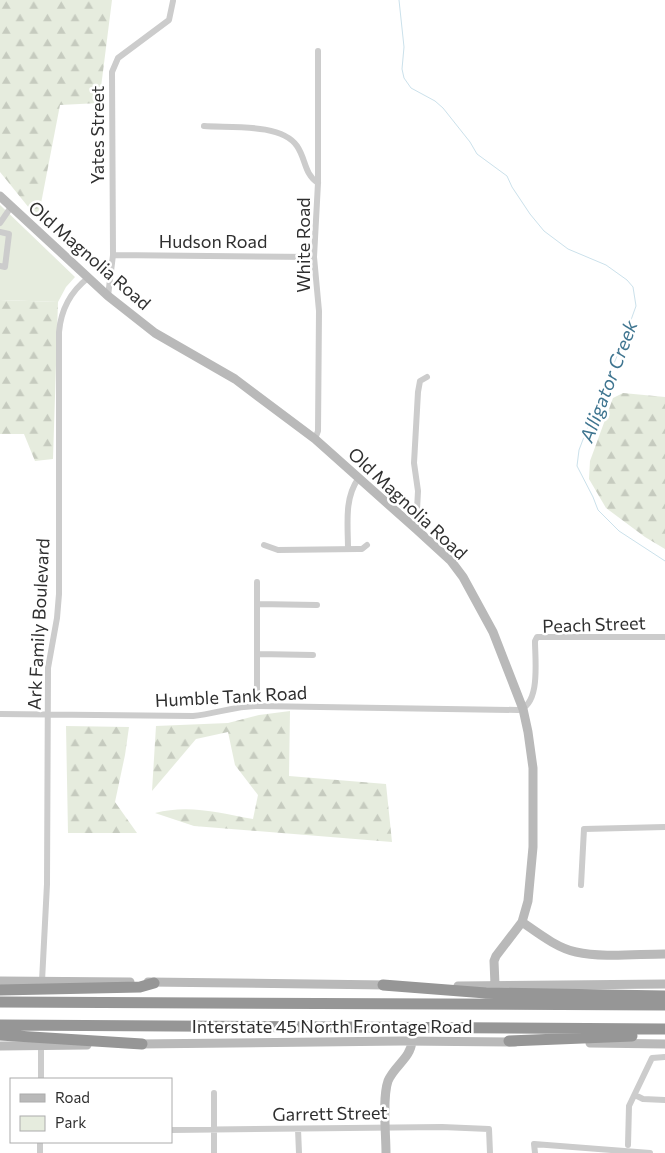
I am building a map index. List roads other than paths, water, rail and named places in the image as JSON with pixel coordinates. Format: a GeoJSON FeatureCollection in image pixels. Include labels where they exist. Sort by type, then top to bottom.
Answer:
{"type":"FeatureCollection","features":[{"type":"Feature","properties":{"kind":"highway"},"geometry":{"type":"LineString","coordinates":[[0,990],[140,987],[154,983]]}},
{"type":"Feature","properties":{"kind":"highway"},"geometry":{"type":"LineString","coordinates":[[383,985],[486,993],[665,996]]}},
{"type":"Feature","properties":{"kind":"highway"},"geometry":{"type":"LineString","coordinates":[[0,1002],[665,1005]]}},
{"type":"Feature","properties":{"kind":"highway"},"geometry":{"type":"LineString","coordinates":[[0,1025],[665,1029]]}},
{"type":"Feature","properties":{"kind":"highway"},"geometry":{"type":"LineString","coordinates":[[509,1041],[665,1034]]}},
{"type":"Feature","properties":{"kind":"highway"},"geometry":{"type":"LineString","coordinates":[[0,1035],[142,1044]]}},
{"type":"Feature","properties":{"kind":"main road","name":"Old Magnolia Road"},"geometry":{"type":"LineString","coordinates":[[0,196],[108,296],[155,333],[235,379],[315,439],[451,561],[471,590],[493,632],[523,709],[533,768],[534,811],[528,901],[522,922]]}},
{"type":"Feature","properties":{"kind":"main road"},"geometry":{"type":"LineString","coordinates":[[495,986],[494,962],[496,956],[522,922],[559,945],[575,952],[589,954],[665,954]]}},
{"type":"Feature","properties":{"kind":"main road"},"geometry":{"type":"LineString","coordinates":[[0,981],[495,986],[665,984]]}},
{"type":"Feature","properties":{"kind":"main road"},"geometry":{"type":"LineString","coordinates":[[386,1153],[386,1089],[392,1074],[412,1049],[412,1041]]}},
{"type":"Feature","properties":{"kind":"main road","name":"Interstate 45 North Frontage Road"},"geometry":{"type":"LineString","coordinates":[[0,1046],[412,1041],[665,1044]]}},
{"type":"Feature","properties":{"kind":"street","name":"Yates Street"},"geometry":{"type":"LineString","coordinates":[[108,296],[113,255],[112,72],[118,58],[169,20],[173,1]]}},
{"type":"Feature","properties":{"kind":"street","name":"White Road"},"geometry":{"type":"LineString","coordinates":[[315,439],[318,431],[318,311],[314,257],[318,183],[318,51]]}},
{"type":"Feature","properties":{"kind":"street"},"geometry":{"type":"LineString","coordinates":[[204,126],[270,130],[285,136],[297,146],[310,176],[318,183]]}},
{"type":"Feature","properties":{"kind":"street"},"geometry":{"type":"LineString","coordinates":[[0,223],[12,207]]}},
{"type":"Feature","properties":{"kind":"street"},"geometry":{"type":"LineString","coordinates":[[0,232],[9,234],[5,267],[0,266]]}},
{"type":"Feature","properties":{"kind":"street","name":"Hudson Road"},"geometry":{"type":"LineString","coordinates":[[113,255],[314,257]]}},
{"type":"Feature","properties":{"kind":"street","name":"Ark Family Boulevard"},"geometry":{"type":"LineString","coordinates":[[42,981],[47,884],[48,668],[57,618],[59,594],[60,323],[68,299],[88,278]]}},
{"type":"Feature","properties":{"kind":"street"},"geometry":{"type":"LineString","coordinates":[[416,529],[418,492],[414,463],[418,392],[420,381],[427,377]]}},
{"type":"Feature","properties":{"kind":"street"},"geometry":{"type":"LineString","coordinates":[[348,549],[349,499],[352,487],[358,479]]}},
{"type":"Feature","properties":{"kind":"street"},"geometry":{"type":"LineString","coordinates":[[264,545],[278,550],[362,549],[367,545]]}},
{"type":"Feature","properties":{"kind":"street"},"geometry":{"type":"LineString","coordinates":[[257,582],[257,706]]}},
{"type":"Feature","properties":{"kind":"street"},"geometry":{"type":"LineString","coordinates":[[257,604],[317,605]]}},
{"type":"Feature","properties":{"kind":"street","name":"Peach Street"},"geometry":{"type":"LineString","coordinates":[[523,709],[529,703],[533,692],[535,642],[537,637],[665,637]]}},
{"type":"Feature","properties":{"kind":"street"},"geometry":{"type":"LineString","coordinates":[[258,654],[313,655]]}},
{"type":"Feature","properties":{"kind":"street","name":"Humble Tank Road"},"geometry":{"type":"LineString","coordinates":[[0,714],[193,716],[231,708],[257,706],[523,709]]}},
{"type":"Feature","properties":{"kind":"street"},"geometry":{"type":"LineString","coordinates":[[581,885],[584,829],[665,827]]}},
{"type":"Feature","properties":{"kind":"street"},"geometry":{"type":"LineString","coordinates":[[40,1078],[41,1046]]}},
{"type":"Feature","properties":{"kind":"street"},"geometry":{"type":"LineString","coordinates":[[628,1145],[629,1106],[652,1058],[665,1056]]}},
{"type":"Feature","properties":{"kind":"street"},"geometry":{"type":"LineString","coordinates":[[214,1093],[214,1153]]}},
{"type":"Feature","properties":{"kind":"street"},"geometry":{"type":"LineString","coordinates":[[635,1095],[643,1098],[665,1100]]}},
{"type":"Feature","properties":{"kind":"street","name":"Garrett Street"},"geometry":{"type":"LineString","coordinates":[[172,1130],[489,1128],[490,1153]]}},
{"type":"Feature","properties":{"kind":"street"},"geometry":{"type":"LineString","coordinates":[[298,1129],[299,1153]]}},
{"type":"Feature","properties":{"kind":"street"},"geometry":{"type":"LineString","coordinates":[[535,1153],[534,1144],[650,1153]]}},
{"type":"Feature","properties":{"kind":"waterway","name":"Alligator Creek"},"geometry":{"type":"LineString","coordinates":[[399,0],[404,47],[402,69],[404,78],[411,88],[435,101],[443,108],[470,142],[477,154],[507,176],[530,214],[544,231],[568,249],[606,265],[627,280],[633,287],[636,306],[579,450],[577,466],[598,510],[619,531],[665,561]]}}]}
